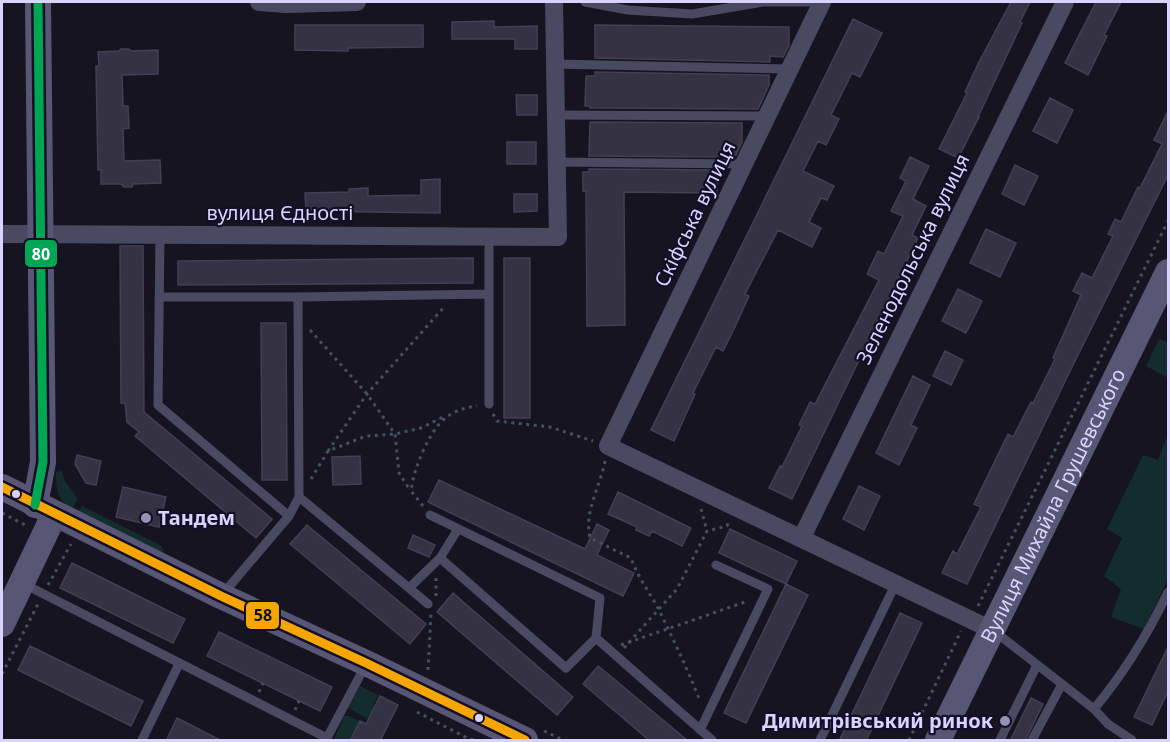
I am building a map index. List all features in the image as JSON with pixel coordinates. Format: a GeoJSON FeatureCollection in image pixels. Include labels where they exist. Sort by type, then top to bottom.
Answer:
{"type":"FeatureCollection","features":[{"type":"Feature","properties":{"kind":"street"},"geometry":{"type":"LineString","coordinates":[[2,624],[45,510],[38,2]]}},
{"type":"Feature","properties":{"kind":"street"},"geometry":{"type":"LineString","coordinates":[[259,2],[357,2]]}},
{"type":"Feature","properties":{"kind":"street"},"geometry":{"type":"LineString","coordinates":[[554,2],[556,162]]}},
{"type":"Feature","properties":{"kind":"street","name":"Скіфська вулиця"},"geometry":{"type":"LineString","coordinates":[[608,446],[822,2]]}},
{"type":"Feature","properties":{"kind":"street","name":"Зеленодольська вулиця"},"geometry":{"type":"LineString","coordinates":[[802,537],[1065,2]]}},
{"type":"Feature","properties":{"kind":"street","name":"вулиця Єдності"},"geometry":{"type":"LineString","coordinates":[[2,234],[558,237],[556,162]]}},
{"type":"Feature","properties":{"kind":"street","name":"Вулиця Михайла Грушевського"},"geometry":{"type":"LineString","coordinates":[[938,741],[1168,272]]}},
{"type":"Feature","properties":{"kind":"street"},"geometry":{"type":"LineString","coordinates":[[608,446],[992,630]]}},
{"type":"Feature","properties":{"kind":"street"},"geometry":{"type":"LineString","coordinates":[[2,487],[222,596],[525,741]]}},
{"type":"Feature","properties":{"kind":"lane"},"geometry":{"type":"LineString","coordinates":[[587,2],[628,10],[692,14],[763,2],[822,2]]}},
{"type":"Feature","properties":{"kind":"lane"},"geometry":{"type":"LineString","coordinates":[[555,64],[791,69]]}},
{"type":"Feature","properties":{"kind":"lane"},"geometry":{"type":"LineString","coordinates":[[556,115],[767,116]]}},
{"type":"Feature","properties":{"kind":"lane"},"geometry":{"type":"LineString","coordinates":[[556,162],[744,164]]}},
{"type":"Feature","properties":{"kind":"lane"},"geometry":{"type":"LineString","coordinates":[[160,235],[158,405],[289,516]]}},
{"type":"Feature","properties":{"kind":"lane"},"geometry":{"type":"LineString","coordinates":[[489,236],[489,404]]}},
{"type":"Feature","properties":{"kind":"lane"},"geometry":{"type":"LineString","coordinates":[[159,297],[489,294]]}},
{"type":"Feature","properties":{"kind":"lane"},"geometry":{"type":"LineString","coordinates":[[222,596],[289,516],[299,497],[298,297]]}},
{"type":"Feature","properties":{"kind":"lane"},"geometry":{"type":"LineString","coordinates":[[299,497],[409,588],[433,604]]}},
{"type":"Feature","properties":{"kind":"lane"},"geometry":{"type":"LineString","coordinates":[[430,515],[600,598],[596,638],[566,668],[440,558]]}},
{"type":"Feature","properties":{"kind":"lane"},"geometry":{"type":"LineString","coordinates":[[409,588],[440,558],[458,529]]}},
{"type":"Feature","properties":{"kind":"lane"},"geometry":{"type":"LineString","coordinates":[[700,730],[768,589],[716,564]]}},
{"type":"Feature","properties":{"kind":"lane"},"geometry":{"type":"LineString","coordinates":[[820,741],[896,583]]}},
{"type":"Feature","properties":{"kind":"lane"},"geometry":{"type":"LineString","coordinates":[[16,590],[179,664],[326,739],[366,663]]}},
{"type":"Feature","properties":{"kind":"lane"},"geometry":{"type":"LineString","coordinates":[[1094,709],[1112,688],[1149,632],[1168,592]]}},
{"type":"Feature","properties":{"kind":"lane"},"geometry":{"type":"LineString","coordinates":[[992,630],[1132,741]]}},
{"type":"Feature","properties":{"kind":"lane"},"geometry":{"type":"LineString","coordinates":[[596,638],[712,741]]}},
{"type":"Feature","properties":{"kind":"lane"},"geometry":{"type":"LineString","coordinates":[[142,741],[179,664]]}},
{"type":"Feature","properties":{"kind":"lane"},"geometry":{"type":"LineString","coordinates":[[1000,741],[1037,665]]}},
{"type":"Feature","properties":{"kind":"lane"},"geometry":{"type":"LineString","coordinates":[[1032,741],[1062,684]]}},
{"type":"Feature","properties":{"kind":"path"},"geometry":{"type":"LineString","coordinates":[[909,741],[968,618],[976,609],[1168,221]]}},
{"type":"Feature","properties":{"kind":"path"},"geometry":{"type":"LineString","coordinates":[[299,497],[367,394],[456,294]]}},
{"type":"Feature","properties":{"kind":"path"},"geometry":{"type":"LineString","coordinates":[[298,317],[367,394],[395,434],[399,473],[430,515]]}},
{"type":"Feature","properties":{"kind":"path"},"geometry":{"type":"LineString","coordinates":[[328,451],[366,436],[395,434],[420,428],[466,407],[489,404],[497,421],[550,427],[608,446],[604,467],[589,513],[587,526],[590,538],[631,558],[688,670],[706,717]]}},
{"type":"Feature","properties":{"kind":"path"},"geometry":{"type":"LineString","coordinates":[[411,491],[413,474],[433,430],[449,414]]}},
{"type":"Feature","properties":{"kind":"path"},"geometry":{"type":"LineString","coordinates":[[613,653],[632,640],[677,589],[706,531],[727,526],[735,506]]}},
{"type":"Feature","properties":{"kind":"path"},"geometry":{"type":"LineString","coordinates":[[428,672],[436,571],[440,558]]}},
{"type":"Feature","properties":{"kind":"path"},"geometry":{"type":"LineString","coordinates":[[613,653],[632,640],[765,595]]}},
{"type":"Feature","properties":{"kind":"path"},"geometry":{"type":"LineString","coordinates":[[432,618],[433,604]]}},
{"type":"Feature","properties":{"kind":"green space"},"geometry":{"type":"Polygon","coordinates":[[[1159,339],[1168,342],[1168,378],[1146,366],[1159,339]]]}},
{"type":"Feature","properties":{"kind":"green space"},"geometry":{"type":"Polygon","coordinates":[[[1168,434],[1168,579],[1144,629],[1111,617],[1121,589],[1104,576],[1122,538],[1107,529],[1143,455],[1158,460],[1168,434]]]}},
{"type":"Feature","properties":{"kind":"green space"},"geometry":{"type":"Polygon","coordinates":[[[62,471],[65,481],[78,499],[71,510],[60,497],[57,488],[56,472],[62,471]]]}},
{"type":"Feature","properties":{"kind":"green space"},"geometry":{"type":"Polygon","coordinates":[[[82,506],[160,545],[163,549],[163,558],[76,515],[82,506]]]}},
{"type":"Feature","properties":{"kind":"green space"},"geometry":{"type":"Polygon","coordinates":[[[360,686],[378,695],[373,706],[384,711],[375,723],[348,708],[360,686]]]}},
{"type":"Feature","properties":{"kind":"green space"},"geometry":{"type":"Polygon","coordinates":[[[344,716],[360,721],[350,740],[334,740],[344,716]]]}},
{"type":"Feature","properties":{"kind":"building"},"geometry":{"type":"Polygon","coordinates":[[[1011,2],[1030,2],[979,117],[958,158],[939,149],[967,93],[965,92],[979,62],[1011,2]]]}},
{"type":"Feature","properties":{"kind":"building"},"geometry":{"type":"Polygon","coordinates":[[[1096,2],[1121,2],[1104,35],[1107,36],[1088,75],[1065,63],[1096,2]]]}},
{"type":"Feature","properties":{"kind":"building"},"geometry":{"type":"Polygon","coordinates":[[[853,19],[882,33],[860,77],[852,73],[831,115],[839,119],[826,145],[818,141],[803,171],[834,186],[827,200],[821,198],[809,222],[821,228],[812,247],[778,230],[745,294],[749,296],[733,331],[723,351],[716,347],[693,393],[695,394],[674,441],[651,430],[853,19]]]}},
{"type":"Feature","properties":{"kind":"building"},"geometry":{"type":"Polygon","coordinates":[[[494,21],[494,27],[537,26],[537,49],[515,49],[515,39],[452,39],[452,22],[494,21]]]}},
{"type":"Feature","properties":{"kind":"building"},"geometry":{"type":"Polygon","coordinates":[[[295,25],[423,25],[423,47],[348,48],[348,51],[295,50],[295,25]]]}},
{"type":"Feature","properties":{"kind":"building"},"geometry":{"type":"Polygon","coordinates":[[[595,25],[789,27],[789,45],[783,57],[770,56],[770,62],[595,58],[595,25]]]}},
{"type":"Feature","properties":{"kind":"building"},"geometry":{"type":"Polygon","coordinates":[[[121,49],[158,50],[158,74],[122,75],[123,106],[128,106],[129,128],[123,129],[124,161],[160,160],[161,183],[133,184],[132,187],[124,187],[121,184],[101,184],[101,170],[98,170],[96,66],[99,66],[98,52],[121,49]]]}},
{"type":"Feature","properties":{"kind":"building"},"geometry":{"type":"Polygon","coordinates":[[[595,72],[769,75],[769,85],[758,109],[590,108],[590,106],[585,106],[586,76],[595,76],[595,72]]]}},
{"type":"Feature","properties":{"kind":"building"},"geometry":{"type":"Polygon","coordinates":[[[516,95],[537,95],[537,115],[517,115],[516,95]]]}},
{"type":"Feature","properties":{"kind":"building"},"geometry":{"type":"Polygon","coordinates":[[[1050,98],[1073,110],[1057,143],[1033,131],[1050,98]]]}},
{"type":"Feature","properties":{"kind":"building"},"geometry":{"type":"Polygon","coordinates":[[[1168,111],[1168,175],[967,584],[942,573],[953,551],[957,554],[981,507],[974,504],[1008,434],[1013,437],[1055,359],[1053,358],[1081,295],[1073,291],[1082,273],[1092,278],[1113,236],[1108,234],[1115,219],[1121,222],[1162,144],[1154,140],[1168,111]]]}},
{"type":"Feature","properties":{"kind":"building"},"geometry":{"type":"Polygon","coordinates":[[[590,122],[742,123],[742,142],[736,155],[718,154],[718,157],[589,156],[590,122]]]}},
{"type":"Feature","properties":{"kind":"building"},"geometry":{"type":"Polygon","coordinates":[[[507,142],[536,142],[536,164],[507,164],[507,142]]]}},
{"type":"Feature","properties":{"kind":"building"},"geometry":{"type":"Polygon","coordinates":[[[910,157],[929,166],[913,199],[926,206],[912,235],[918,238],[792,499],[769,488],[802,426],[799,425],[810,402],[815,404],[879,280],[867,274],[878,251],[884,254],[903,216],[891,211],[906,181],[900,178],[910,157]]]}},
{"type":"Feature","properties":{"kind":"building"},"geometry":{"type":"Polygon","coordinates":[[[1015,165],[1038,176],[1024,205],[1002,194],[1015,165]]]}},
{"type":"Feature","properties":{"kind":"building"},"geometry":{"type":"Polygon","coordinates":[[[589,169],[718,170],[717,193],[624,192],[625,325],[587,326],[586,191],[583,191],[583,172],[589,172],[589,169]]]}},
{"type":"Feature","properties":{"kind":"building"},"geometry":{"type":"Polygon","coordinates":[[[440,179],[440,213],[306,211],[305,193],[349,192],[349,189],[368,188],[368,196],[421,195],[421,180],[440,179]]]}},
{"type":"Feature","properties":{"kind":"building"},"geometry":{"type":"Polygon","coordinates":[[[514,194],[537,194],[537,211],[514,212],[514,194]]]}},
{"type":"Feature","properties":{"kind":"building"},"geometry":{"type":"Polygon","coordinates":[[[986,229],[1016,243],[1000,277],[970,263],[986,229]]]}},
{"type":"Feature","properties":{"kind":"building"},"geometry":{"type":"Polygon","coordinates":[[[120,246],[143,246],[144,412],[272,519],[256,538],[135,436],[139,432],[127,422],[125,403],[121,403],[120,246]]]}},
{"type":"Feature","properties":{"kind":"building"},"geometry":{"type":"Polygon","coordinates":[[[473,258],[473,283],[178,285],[178,261],[473,258]]]}},
{"type":"Feature","properties":{"kind":"building"},"geometry":{"type":"Polygon","coordinates":[[[504,258],[530,258],[530,418],[504,418],[504,258]]]}},
{"type":"Feature","properties":{"kind":"building"},"geometry":{"type":"Polygon","coordinates":[[[958,289],[982,301],[966,333],[942,321],[958,289]]]}},
{"type":"Feature","properties":{"kind":"building"},"geometry":{"type":"Polygon","coordinates":[[[261,323],[286,323],[287,480],[262,480],[261,323]]]}},
{"type":"Feature","properties":{"kind":"building"},"geometry":{"type":"Polygon","coordinates":[[[945,351],[963,360],[951,385],[933,376],[945,351]]]}},
{"type":"Feature","properties":{"kind":"building"},"geometry":{"type":"Polygon","coordinates":[[[913,376],[930,385],[911,425],[917,428],[899,465],[876,453],[913,376]]]}},
{"type":"Feature","properties":{"kind":"building"},"geometry":{"type":"Polygon","coordinates":[[[77,455],[101,461],[96,485],[86,483],[75,464],[77,455]]]}},
{"type":"Feature","properties":{"kind":"building"},"geometry":{"type":"Polygon","coordinates":[[[360,456],[361,484],[333,485],[332,457],[360,456]]]}},
{"type":"Feature","properties":{"kind":"building"},"geometry":{"type":"Polygon","coordinates":[[[439,480],[585,549],[597,524],[609,530],[597,555],[634,573],[623,596],[428,502],[439,480]]]}},
{"type":"Feature","properties":{"kind":"building"},"geometry":{"type":"Polygon","coordinates":[[[859,486],[880,496],[864,530],[843,519],[859,486]]]}},
{"type":"Feature","properties":{"kind":"building"},"geometry":{"type":"Polygon","coordinates":[[[123,487],[166,497],[159,527],[116,517],[123,487]]]}},
{"type":"Feature","properties":{"kind":"building"},"geometry":{"type":"Polygon","coordinates":[[[618,492],[691,528],[682,546],[652,531],[649,536],[636,530],[637,527],[608,514],[618,492]]]}},
{"type":"Feature","properties":{"kind":"building"},"geometry":{"type":"Polygon","coordinates":[[[307,525],[426,624],[410,644],[290,544],[307,525]]]}},
{"type":"Feature","properties":{"kind":"building"},"geometry":{"type":"Polygon","coordinates":[[[730,529],[797,561],[786,584],[719,553],[730,529]]]}},
{"type":"Feature","properties":{"kind":"building"},"geometry":{"type":"Polygon","coordinates":[[[413,535],[435,545],[429,557],[408,548],[413,535]]]}},
{"type":"Feature","properties":{"kind":"building"},"geometry":{"type":"Polygon","coordinates":[[[72,563],[185,619],[173,643],[60,588],[72,563]]]}},
{"type":"Feature","properties":{"kind":"building"},"geometry":{"type":"Polygon","coordinates":[[[786,584],[808,595],[746,723],[724,713],[786,584]]]}},
{"type":"Feature","properties":{"kind":"building"},"geometry":{"type":"Polygon","coordinates":[[[453,593],[573,697],[557,715],[437,612],[453,593]]]}},
{"type":"Feature","properties":{"kind":"building"},"geometry":{"type":"Polygon","coordinates":[[[900,613],[922,623],[866,741],[839,741],[900,613]]]}},
{"type":"Feature","properties":{"kind":"building"},"geometry":{"type":"Polygon","coordinates":[[[219,632],[332,687],[320,711],[207,656],[219,632]]]}},
{"type":"Feature","properties":{"kind":"building"},"geometry":{"type":"Polygon","coordinates":[[[30,646],[143,701],[131,726],[18,670],[30,646]]]}},
{"type":"Feature","properties":{"kind":"building"},"geometry":{"type":"Polygon","coordinates":[[[1168,647],[1168,691],[1152,725],[1134,717],[1168,647]]]}},
{"type":"Feature","properties":{"kind":"building"},"geometry":{"type":"Polygon","coordinates":[[[598,666],[688,741],[650,741],[583,684],[598,666]]]}},
{"type":"Feature","properties":{"kind":"building"},"geometry":{"type":"Polygon","coordinates":[[[380,696],[398,705],[380,741],[350,741],[360,721],[366,724],[380,696]]]}},
{"type":"Feature","properties":{"kind":"building"},"geometry":{"type":"Polygon","coordinates":[[[1031,698],[1043,704],[1025,741],[1010,741],[1031,698]]]}},
{"type":"Feature","properties":{"kind":"building"},"geometry":{"type":"Polygon","coordinates":[[[177,718],[222,741],[166,741],[177,718]]]}},
{"type":"Feature","properties":{"kind":"transit line","name":"80"},"geometry":{"type":"LineString","coordinates":[[35,505],[43,462],[38,2]]}},
{"type":"Feature","properties":{"kind":"transit line","name":"58"},"geometry":{"type":"LineString","coordinates":[[2,487],[221,596],[525,740]]}},
{"type":"Feature","properties":{"kind":"place","name":"Тандем"},"geometry":{"type":"Point","coordinates":[146,518]}},
{"type":"Feature","properties":{"kind":"place","name":"Димитрівський ринок"},"geometry":{"type":"Point","coordinates":[1005,721]}}]}
